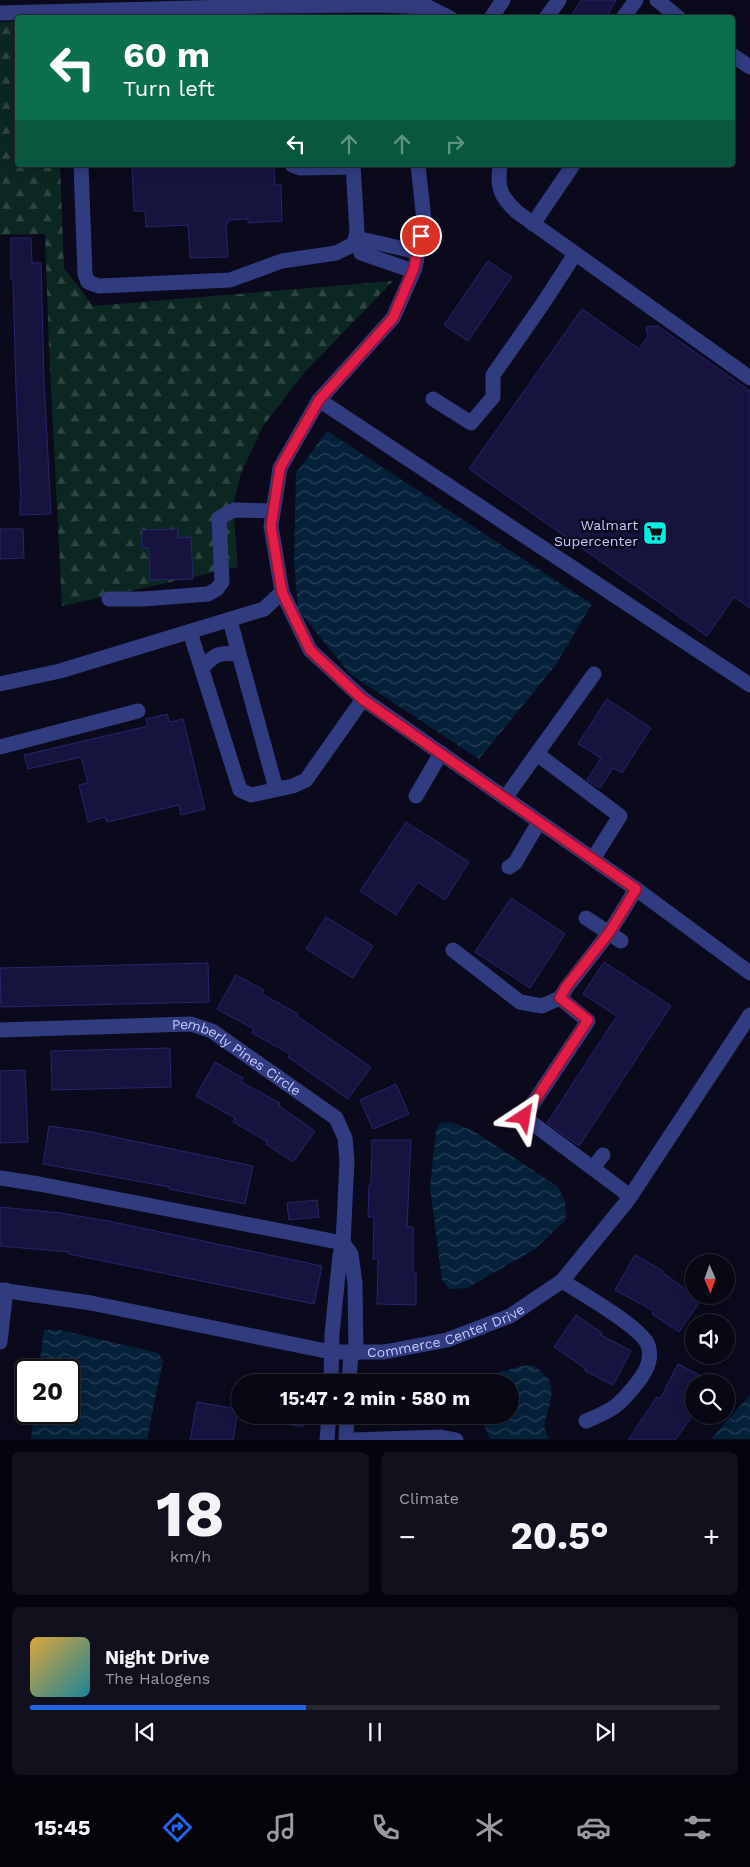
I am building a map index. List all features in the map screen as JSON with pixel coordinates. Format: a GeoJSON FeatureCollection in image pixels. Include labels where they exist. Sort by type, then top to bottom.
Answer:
{"type":"FeatureCollection","features":[{"type":"Feature","properties":{"kind":"street"},"geometry":{"type":"LineString","coordinates":[[493,15],[503,0]]}},
{"type":"Feature","properties":{"kind":"street"},"geometry":{"type":"LineString","coordinates":[[548,15],[559,0]]}},
{"type":"Feature","properties":{"kind":"street"},"geometry":{"type":"LineString","coordinates":[[625,15],[636,0]]}},
{"type":"Feature","properties":{"kind":"street"},"geometry":{"type":"LineString","coordinates":[[657,0],[675,15]]}},
{"type":"Feature","properties":{"kind":"street"},"geometry":{"type":"LineString","coordinates":[[0,13],[76,14],[221,4],[268,3],[381,8],[428,4],[445,15]]}},
{"type":"Feature","properties":{"kind":"street"},"geometry":{"type":"LineString","coordinates":[[735,57],[750,67]]}},
{"type":"Feature","properties":{"kind":"street"},"geometry":{"type":"LineString","coordinates":[[81,167],[85,274],[88,282],[99,286],[230,280],[282,261],[336,253],[365,240],[418,252]]}},
{"type":"Feature","properties":{"kind":"street"},"geometry":{"type":"LineString","coordinates":[[297,167],[326,167]]}},
{"type":"Feature","properties":{"kind":"street"},"geometry":{"type":"LineString","coordinates":[[353,167],[356,244],[361,253],[413,271]]}},
{"type":"Feature","properties":{"kind":"street"},"geometry":{"type":"LineString","coordinates":[[418,167],[424,220],[413,271],[393,318],[319,400],[280,468],[271,526],[282,592],[310,650],[362,699],[636,889],[750,973]]}},
{"type":"Feature","properties":{"kind":"street"},"geometry":{"type":"LineString","coordinates":[[500,167],[498,182],[505,201],[517,212],[750,378]]}},
{"type":"Feature","properties":{"kind":"street"},"geometry":{"type":"LineString","coordinates":[[533,224],[572,167]]}},
{"type":"Feature","properties":{"kind":"street"},"geometry":{"type":"LineString","coordinates":[[433,399],[471,423],[493,397],[493,375],[575,254]]}},
{"type":"Feature","properties":{"kind":"street"},"geometry":{"type":"LineString","coordinates":[[319,400],[750,685]]}},
{"type":"Feature","properties":{"kind":"street"},"geometry":{"type":"LineString","coordinates":[[109,599],[208,594],[217,589],[222,582],[219,518],[234,510],[273,511]]}},
{"type":"Feature","properties":{"kind":"street"},"geometry":{"type":"LineString","coordinates":[[0,684],[60,671],[264,609],[282,592]]}},
{"type":"Feature","properties":{"kind":"street"},"geometry":{"type":"LineString","coordinates":[[230,620],[276,790]]}},
{"type":"Feature","properties":{"kind":"street"},"geometry":{"type":"LineString","coordinates":[[190,632],[240,790],[251,795],[293,786],[306,780],[362,699]]}},
{"type":"Feature","properties":{"kind":"street"},"geometry":{"type":"LineString","coordinates":[[202,668],[214,655],[225,653],[239,654]]}},
{"type":"Feature","properties":{"kind":"street"},"geometry":{"type":"LineString","coordinates":[[505,798],[594,674]]}},
{"type":"Feature","properties":{"kind":"street"},"geometry":{"type":"LineString","coordinates":[[0,748],[138,711]]}},
{"type":"Feature","properties":{"kind":"street"},"geometry":{"type":"LineString","coordinates":[[416,796],[441,753]]}},
{"type":"Feature","properties":{"kind":"street"},"geometry":{"type":"LineString","coordinates":[[537,754],[620,816],[593,859]]}},
{"type":"Feature","properties":{"kind":"street"},"geometry":{"type":"LineString","coordinates":[[509,867],[515,862],[539,822]]}},
{"type":"Feature","properties":{"kind":"street"},"geometry":{"type":"LineString","coordinates":[[453,950],[520,1002],[542,1006],[560,998],[566,987],[615,937],[636,889]]}},
{"type":"Feature","properties":{"kind":"street"},"geometry":{"type":"LineString","coordinates":[[586,918],[615,937]]}},
{"type":"Feature","properties":{"kind":"street"},"geometry":{"type":"LineString","coordinates":[[560,998],[588,1020],[524,1117],[630,1196]]}},
{"type":"Feature","properties":{"kind":"street","name":"Commerce Center Drive"},"geometry":{"type":"LineString","coordinates":[[3,1290],[91,1303],[331,1352],[384,1352],[447,1340],[510,1316],[562,1281],[630,1196],[750,1015]]}},
{"type":"Feature","properties":{"kind":"street","name":"Pemberly Pines Circle"},"geometry":{"type":"LineString","coordinates":[[0,1030],[191,1024],[212,1031],[336,1118],[345,1138],[346,1153],[343,1243],[340,1255],[331,1352],[331,1374]]}},
{"type":"Feature","properties":{"kind":"street"},"geometry":{"type":"LineString","coordinates":[[593,1168],[603,1155]]}},
{"type":"Feature","properties":{"kind":"street"},"geometry":{"type":"LineString","coordinates":[[0,1178],[343,1243]]}},
{"type":"Feature","properties":{"kind":"street","name":"Pemberly Pines Circle"},"geometry":{"type":"LineString","coordinates":[[343,1243],[350,1254],[355,1283],[354,1353],[350,1374]]}},
{"type":"Feature","properties":{"kind":"street"},"geometry":{"type":"LineString","coordinates":[[562,1281],[634,1328],[648,1344],[650,1362],[621,1404],[605,1414],[586,1422]]}},
{"type":"Feature","properties":{"kind":"street"},"geometry":{"type":"LineString","coordinates":[[0,1342],[3,1290]]}},
{"type":"Feature","properties":{"kind":"street"},"geometry":{"type":"LineString","coordinates":[[327,1440],[328,1424]]}},
{"type":"Feature","properties":{"kind":"street"},"geometry":{"type":"LineString","coordinates":[[346,1440],[347,1424]]}},
{"type":"Feature","properties":{"kind":"street"},"geometry":{"type":"LineString","coordinates":[[353,1440],[441,1437],[456,1440]]}},
{"type":"Feature","properties":{"kind":"green space"},"geometry":{"type":"Polygon","coordinates":[[[15,21],[15,167],[60,167],[64,268],[93,306],[393,281],[304,373],[263,426],[241,473],[233,506],[238,567],[62,606],[45,234],[0,235],[0,22],[15,21]]]}},
{"type":"Feature","properties":{"kind":"water"},"geometry":{"type":"Polygon","coordinates":[[[327,431],[592,604],[555,666],[479,759],[350,674],[298,610],[294,561],[296,473],[327,431]]]}},
{"type":"Feature","properties":{"kind":"water"},"geometry":{"type":"Polygon","coordinates":[[[451,1122],[472,1130],[558,1187],[565,1202],[566,1220],[535,1249],[467,1288],[449,1289],[442,1280],[430,1187],[436,1131],[440,1123],[451,1122]]]}},
{"type":"Feature","properties":{"kind":"water"},"geometry":{"type":"Polygon","coordinates":[[[44,1330],[60,1330],[158,1353],[163,1361],[147,1439],[31,1439],[33,1424],[80,1424],[80,1359],[40,1359],[44,1330]]]}},
{"type":"Feature","properties":{"kind":"water"},"geometry":{"type":"Polygon","coordinates":[[[532,1365],[548,1378],[551,1385],[551,1400],[544,1427],[549,1439],[490,1439],[484,1424],[519,1424],[519,1374],[493,1374],[532,1365]]]}},
{"type":"Feature","properties":{"kind":"water"},"geometry":{"type":"Polygon","coordinates":[[[750,1395],[750,1439],[711,1439],[724,1424],[735,1424],[735,1412],[750,1395]]]}},
{"type":"Feature","properties":{"kind":"building"},"geometry":{"type":"Polygon","coordinates":[[[581,0],[616,0],[608,15],[572,15],[581,0]]]}},
{"type":"Feature","properties":{"kind":"building"},"geometry":{"type":"Polygon","coordinates":[[[132,167],[274,167],[275,185],[281,185],[282,221],[248,223],[248,219],[228,220],[228,223],[226,223],[228,257],[190,258],[188,225],[146,227],[145,211],[134,211],[132,167]]]}},
{"type":"Feature","properties":{"kind":"building"},"geometry":{"type":"Polygon","coordinates":[[[11,238],[31,238],[32,263],[41,263],[44,380],[51,514],[20,515],[11,238]]]}},
{"type":"Feature","properties":{"kind":"building"},"geometry":{"type":"Polygon","coordinates":[[[488,261],[512,277],[468,341],[444,325],[488,261]]]}},
{"type":"Feature","properties":{"kind":"building","name":"Walmart Supercenter"},"geometry":{"type":"Polygon","coordinates":[[[582,309],[639,349],[648,336],[646,327],[658,326],[750,391],[750,608],[734,597],[707,636],[469,469],[582,309]]]}},
{"type":"Feature","properties":{"kind":"building"},"geometry":{"type":"Polygon","coordinates":[[[0,529],[23,529],[24,558],[0,559],[0,529]]]}},
{"type":"Feature","properties":{"kind":"building"},"geometry":{"type":"Polygon","coordinates":[[[178,529],[178,538],[191,537],[193,579],[150,580],[149,548],[142,548],[142,530],[178,529]]]}},
{"type":"Feature","properties":{"kind":"building"},"geometry":{"type":"Polygon","coordinates":[[[607,699],[651,728],[622,773],[613,768],[600,788],[587,780],[601,758],[578,744],[607,699]]]}},
{"type":"Feature","properties":{"kind":"building"},"geometry":{"type":"Polygon","coordinates":[[[167,714],[169,722],[183,719],[205,809],[181,815],[179,805],[107,822],[105,817],[88,822],[79,785],[88,783],[81,757],[28,769],[24,755],[148,726],[146,719],[167,714]]]}},
{"type":"Feature","properties":{"kind":"building"},"geometry":{"type":"Polygon","coordinates":[[[406,822],[469,862],[445,900],[418,882],[396,915],[360,891],[406,822]]]}},
{"type":"Feature","properties":{"kind":"building"},"geometry":{"type":"Polygon","coordinates":[[[511,898],[565,934],[530,988],[475,952],[511,898]]]}},
{"type":"Feature","properties":{"kind":"building"},"geometry":{"type":"Polygon","coordinates":[[[326,917],[373,946],[353,978],[306,949],[326,917]]]}},
{"type":"Feature","properties":{"kind":"building"},"geometry":{"type":"Polygon","coordinates":[[[604,962],[671,1006],[579,1146],[547,1123],[617,1016],[583,994],[604,962]]]}},
{"type":"Feature","properties":{"kind":"building"},"geometry":{"type":"Polygon","coordinates":[[[208,963],[209,1002],[1,1007],[0,968],[208,963]]]}},
{"type":"Feature","properties":{"kind":"building"},"geometry":{"type":"Polygon","coordinates":[[[236,975],[264,990],[262,994],[298,1014],[297,1016],[371,1067],[348,1099],[288,1057],[290,1054],[252,1033],[254,1029],[217,1009],[236,975]]]}},
{"type":"Feature","properties":{"kind":"building"},"geometry":{"type":"Polygon","coordinates":[[[170,1048],[171,1087],[52,1090],[51,1051],[170,1048]]]}},
{"type":"Feature","properties":{"kind":"building"},"geometry":{"type":"Polygon","coordinates":[[[215,1062],[243,1078],[241,1082],[280,1103],[279,1106],[315,1131],[293,1162],[266,1144],[268,1142],[233,1122],[235,1118],[196,1096],[215,1062]]]}},
{"type":"Feature","properties":{"kind":"building"},"geometry":{"type":"Polygon","coordinates":[[[25,1070],[28,1142],[0,1143],[0,1071],[25,1070]]]}},
{"type":"Feature","properties":{"kind":"building"},"geometry":{"type":"Polygon","coordinates":[[[396,1084],[409,1114],[373,1129],[360,1100],[396,1084]]]}},
{"type":"Feature","properties":{"kind":"building"},"geometry":{"type":"Polygon","coordinates":[[[49,1126],[91,1132],[253,1166],[245,1204],[169,1189],[170,1187],[43,1164],[49,1126]]]}},
{"type":"Feature","properties":{"kind":"building"},"geometry":{"type":"Polygon","coordinates":[[[372,1140],[411,1140],[407,1227],[413,1227],[413,1273],[416,1273],[416,1305],[377,1304],[378,1259],[373,1259],[374,1217],[368,1217],[372,1140]]]}},
{"type":"Feature","properties":{"kind":"building"},"geometry":{"type":"Polygon","coordinates":[[[317,1200],[319,1217],[289,1220],[287,1203],[317,1200]]]}},
{"type":"Feature","properties":{"kind":"building"},"geometry":{"type":"Polygon","coordinates":[[[0,1207],[60,1213],[108,1221],[322,1266],[314,1304],[69,1254],[69,1252],[0,1246],[0,1207]]]}},
{"type":"Feature","properties":{"kind":"building"},"geometry":{"type":"Polygon","coordinates":[[[635,1255],[663,1271],[663,1273],[685,1289],[685,1304],[698,1304],[691,1314],[685,1314],[685,1323],[679,1332],[652,1314],[654,1311],[615,1290],[635,1255]]]}},
{"type":"Feature","properties":{"kind":"building"},"geometry":{"type":"Polygon","coordinates":[[[576,1315],[602,1333],[601,1335],[631,1351],[613,1385],[585,1371],[586,1369],[554,1347],[576,1315]]]}},
{"type":"Feature","properties":{"kind":"building"},"geometry":{"type":"Polygon","coordinates":[[[678,1364],[697,1374],[685,1374],[685,1424],[687,1424],[675,1440],[628,1440],[657,1397],[660,1399],[678,1364]]]}},
{"type":"Feature","properties":{"kind":"building"},"geometry":{"type":"Polygon","coordinates":[[[197,1402],[231,1408],[231,1424],[236,1424],[233,1440],[190,1440],[197,1402]]]}},
{"type":"Feature","properties":{"kind":"building"},"geometry":{"type":"Polygon","coordinates":[[[287,1424],[304,1424],[303,1427],[287,1424]]]}},
{"type":"Feature","properties":{"kind":"place","name":"Walmart Supercenter"},"geometry":{"type":"Point","coordinates":[655,533]}},
{"type":"Feature","properties":{"kind":"route"},"geometry":{"type":"LineString","coordinates":[[421,236],[414,268],[393,318],[319,400],[280,468],[271,526],[282,592],[310,650],[362,699],[636,889],[609,933],[566,987],[560,998],[588,1020],[524,1117]]}}]}
